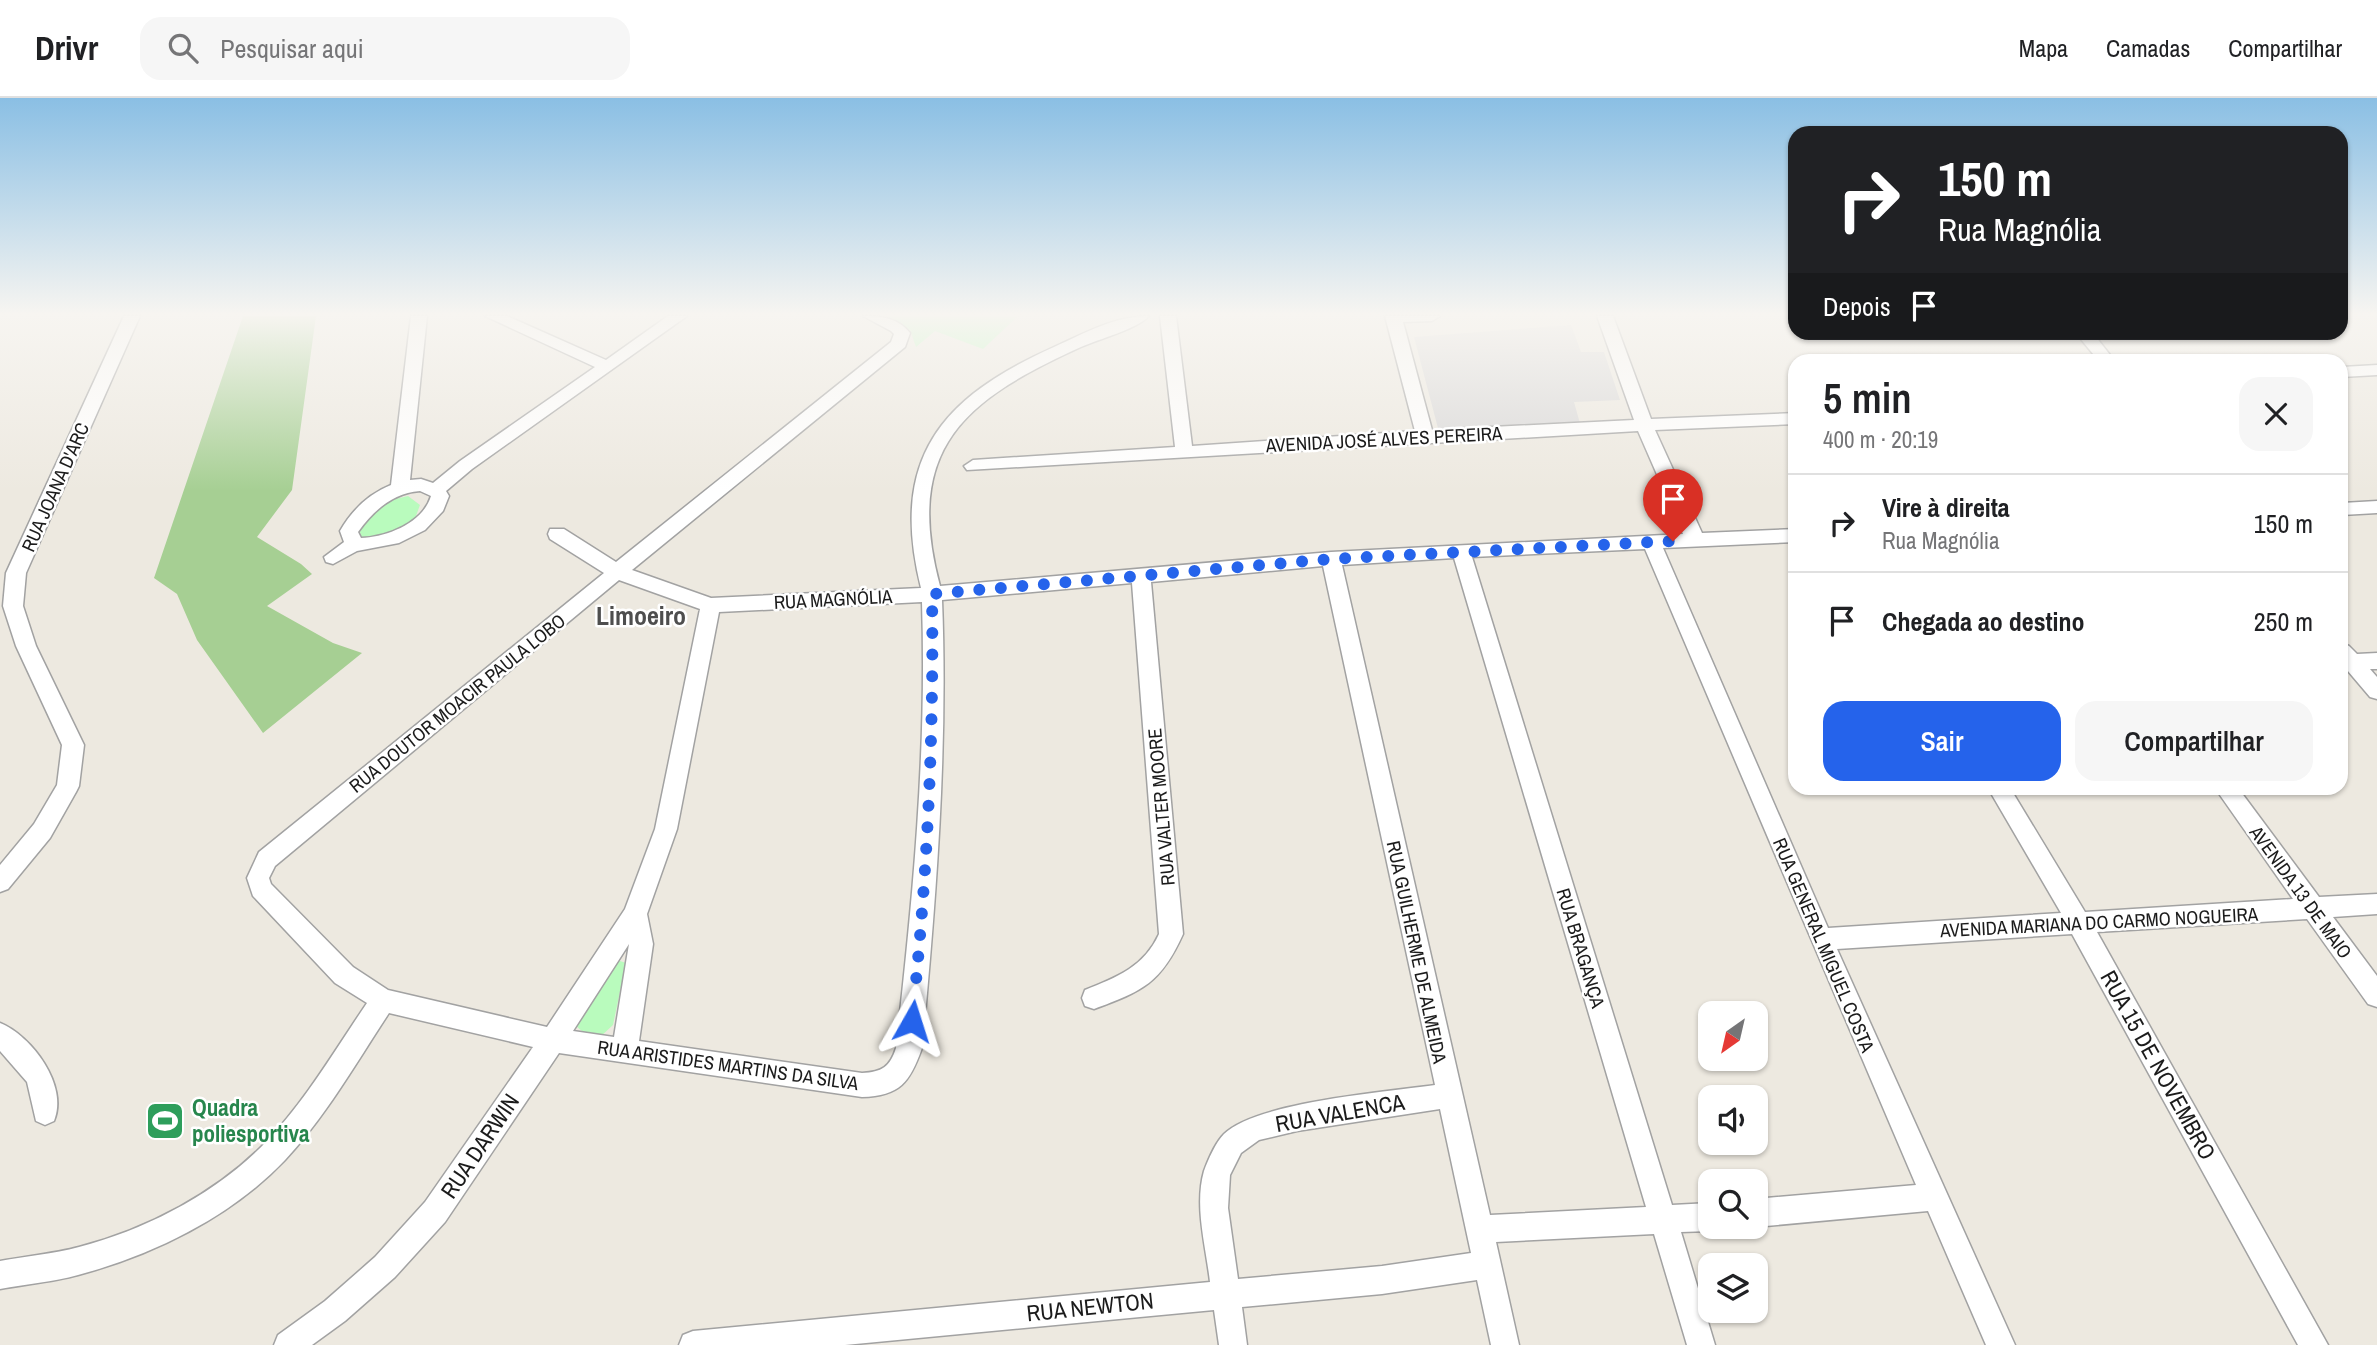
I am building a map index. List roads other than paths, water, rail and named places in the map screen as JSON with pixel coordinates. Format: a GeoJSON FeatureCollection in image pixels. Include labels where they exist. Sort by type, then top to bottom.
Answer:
{"type":"FeatureCollection","features":[{"type":"Feature","properties":{"kind":"street","name":"RUA JOANA D'ARC"},"geometry":{"type":"LineString","coordinates":[[0,882],[42,831],[68,786],[73,745],[26,646],[13,606],[16,573],[106,374]]}},
{"type":"Feature","properties":{"kind":"street"},"geometry":{"type":"LineString","coordinates":[[400,487],[413,374]]}},
{"type":"Feature","properties":{"kind":"street"},"geometry":{"type":"LineString","coordinates":[[436,490],[595,374]]}},
{"type":"Feature","properties":{"kind":"street","name":"RUA DOUTOR MOACIR PAULA LOBO"},"geometry":{"type":"LineString","coordinates":[[553,1040],[383,1000],[344,975],[261,889],[258,878],[261,869],[267,859],[862,374]]}},
{"type":"Feature","properties":{"kind":"street","name":"RUA ARISTIDES MARTINS DA SILVA"},"geometry":{"type":"LineString","coordinates":[[553,1040],[862,1085],[881,1085],[892,1079],[903,1067],[909,1048],[929,827],[933,688],[932,594],[923,558],[921,493],[932,449],[950,422],[975,398],[1016,374]]}},
{"type":"Feature","properties":{"kind":"street"},"geometry":{"type":"LineString","coordinates":[[1175,374],[1184,450]]}},
{"type":"Feature","properties":{"kind":"street"},"geometry":{"type":"LineString","coordinates":[[1409,374],[1425,436]]}},
{"type":"Feature","properties":{"kind":"street"},"geometry":{"type":"LineString","coordinates":[[1626,374],[1646,427],[1696,541]]}},
{"type":"Feature","properties":{"kind":"street","name":"AVENIDA JOSÉ ALVES PEREIRA"},"geometry":{"type":"LineString","coordinates":[[973,466],[1184,450],[1788,418]]}},
{"type":"Feature","properties":{"kind":"street"},"geometry":{"type":"LineString","coordinates":[[354,544],[349,531],[360,515],[379,498],[400,487],[421,485],[436,490]]}},
{"type":"Feature","properties":{"kind":"street"},"geometry":{"type":"LineString","coordinates":[[333,557],[354,544],[367,547],[380,544],[428,519],[440,504],[436,490]]}},
{"type":"Feature","properties":{"kind":"street"},"geometry":{"type":"LineString","coordinates":[[2348,509],[2377,507]]}},
{"type":"Feature","properties":{"kind":"street","name":"RUA MAGNÓLIA"},"geometry":{"type":"LineString","coordinates":[[557,534],[617,572],[711,605],[932,594],[1331,559],[1788,536]]}},
{"type":"Feature","properties":{"kind":"street","name":"RUA GENERAL MIGUEL COSTA"},"geometry":{"type":"LineString","coordinates":[[1651,542],[1821,939],[2001,1345]]}},
{"type":"Feature","properties":{"kind":"street","name":"RUA BRAGANÇA"},"geometry":{"type":"LineString","coordinates":[[1461,551],[1701,1345]]}},
{"type":"Feature","properties":{"kind":"street","name":"RUA GUILHERME DE ALMEIDA"},"geometry":{"type":"LineString","coordinates":[[1331,559],[1504,1345]]}},
{"type":"Feature","properties":{"kind":"street","name":"RUA VALTER MOORE"},"geometry":{"type":"LineString","coordinates":[[1094,998],[1149,973],[1162,956],[1171,934],[1141,575]]}},
{"type":"Feature","properties":{"kind":"street","name":"RUA DARWIN"},"geometry":{"type":"LineString","coordinates":[[288,1345],[335,1311],[385,1267],[435,1212],[553,1040],[635,914],[666,830],[711,605]]}},
{"type":"Feature","properties":{"kind":"street"},"geometry":{"type":"LineString","coordinates":[[2348,657],[2377,661]]}},
{"type":"Feature","properties":{"kind":"street"},"geometry":{"type":"LineString","coordinates":[[2348,658],[2377,691]]}},
{"type":"Feature","properties":{"kind":"street","name":"RUA 15 DE NOVEMBRO"},"geometry":{"type":"LineString","coordinates":[[2003,795],[2079,923],[2314,1345]]}},
{"type":"Feature","properties":{"kind":"street","name":"AVENIDA 13 DE MAIO"},"geometry":{"type":"LineString","coordinates":[[2231,795],[2377,996]]}},
{"type":"Feature","properties":{"kind":"street","name":"AVENIDA MARIANA DO CARMO NOGUEIRA"},"geometry":{"type":"LineString","coordinates":[[1821,939],[2377,904]]}},
{"type":"Feature","properties":{"kind":"street","name":"RUA DARWIN"},"geometry":{"type":"LineString","coordinates":[[625,1049],[641,944],[635,914]]}},
{"type":"Feature","properties":{"kind":"street"},"geometry":{"type":"LineString","coordinates":[[0,1275],[79,1261],[158,1233],[235,1186],[274,1153],[306,1115],[383,1000]]}},
{"type":"Feature","properties":{"kind":"street"},"geometry":{"type":"LineString","coordinates":[[0,1035],[31,1063],[44,1087],[45,1112]]}},
{"type":"Feature","properties":{"kind":"street","name":"RUA VALENCA"},"geometry":{"type":"LineString","coordinates":[[1233,1345],[1228,1293],[1214,1208],[1217,1173],[1232,1144],[1253,1129],[1297,1118],[1448,1096]]}},
{"type":"Feature","properties":{"kind":"street"},"geometry":{"type":"LineString","coordinates":[[1768,1212],[1934,1197]]}},
{"type":"Feature","properties":{"kind":"street"},"geometry":{"type":"LineString","coordinates":[[1479,1229],[1698,1218]]}},
{"type":"Feature","properties":{"kind":"street","name":"RUA NEWTON"},"geometry":{"type":"LineString","coordinates":[[693,1345],[891,1336],[1228,1293],[1382,1279],[1485,1265]]}},
{"type":"Feature","properties":{"kind":"place","name":"Quadra poliesportiva"},"geometry":{"type":"Point","coordinates":[165,1121]}},
{"type":"Feature","properties":{"kind":"district","name":"Limoeiro"},"geometry":{"type":"Point","coordinates":[641,616]}}]}
